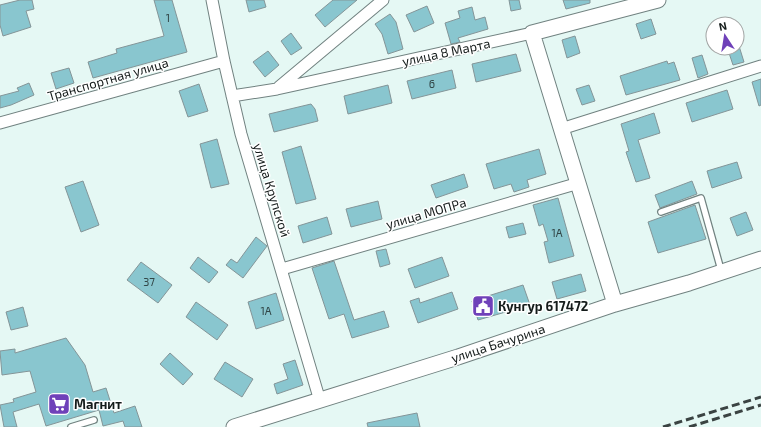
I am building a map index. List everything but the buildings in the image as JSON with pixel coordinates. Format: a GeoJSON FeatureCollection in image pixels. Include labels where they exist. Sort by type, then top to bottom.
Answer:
{"type":"FeatureCollection","features":[{"type":"Feature","properties":{"kind":"street","name":"улица Крупской"},"geometry":{"type":"LineString","coordinates":[[212,0],[224,61],[243,141],[320,400]]}},
{"type":"Feature","properties":{"kind":"street"},"geometry":{"type":"LineString","coordinates":[[276,89],[383,0]]}},
{"type":"Feature","properties":{"kind":"street","name":"улица 8 Марта"},"geometry":{"type":"LineString","coordinates":[[232,96],[276,89],[532,33],[658,0]]}},
{"type":"Feature","properties":{"kind":"street"},"geometry":{"type":"LineString","coordinates":[[532,33],[615,304]]}},
{"type":"Feature","properties":{"kind":"street","name":"Транспортная улица"},"geometry":{"type":"LineString","coordinates":[[0,123],[224,61]]}},
{"type":"Feature","properties":{"kind":"street"},"geometry":{"type":"LineString","coordinates":[[561,129],[761,66]]}},
{"type":"Feature","properties":{"kind":"street","name":"улица МОПРа"},"geometry":{"type":"LineString","coordinates":[[282,270],[579,183]]}},
{"type":"Feature","properties":{"kind":"street","name":"улица Бачурина"},"geometry":{"type":"LineString","coordinates":[[234,427],[458,357],[615,304],[761,259]]}},
{"type":"Feature","properties":{"kind":"lane"},"geometry":{"type":"LineString","coordinates":[[661,212],[701,198],[722,272]]}},
{"type":"Feature","properties":{"kind":"lane"},"geometry":{"type":"LineString","coordinates":[[71,427],[94,420]]}},
{"type":"Feature","properties":{"kind":"railway"},"geometry":{"type":"LineString","coordinates":[[663,427],[761,397]]}},
{"type":"Feature","properties":{"kind":"railway"},"geometry":{"type":"LineString","coordinates":[[689,427],[761,405]]}},
{"type":"Feature","properties":{"kind":"place","name":"Кунгур 617472"},"geometry":{"type":"Point","coordinates":[483,306]}},
{"type":"Feature","properties":{"kind":"place","name":"Магнит"},"geometry":{"type":"Point","coordinates":[59,404]}}]}
